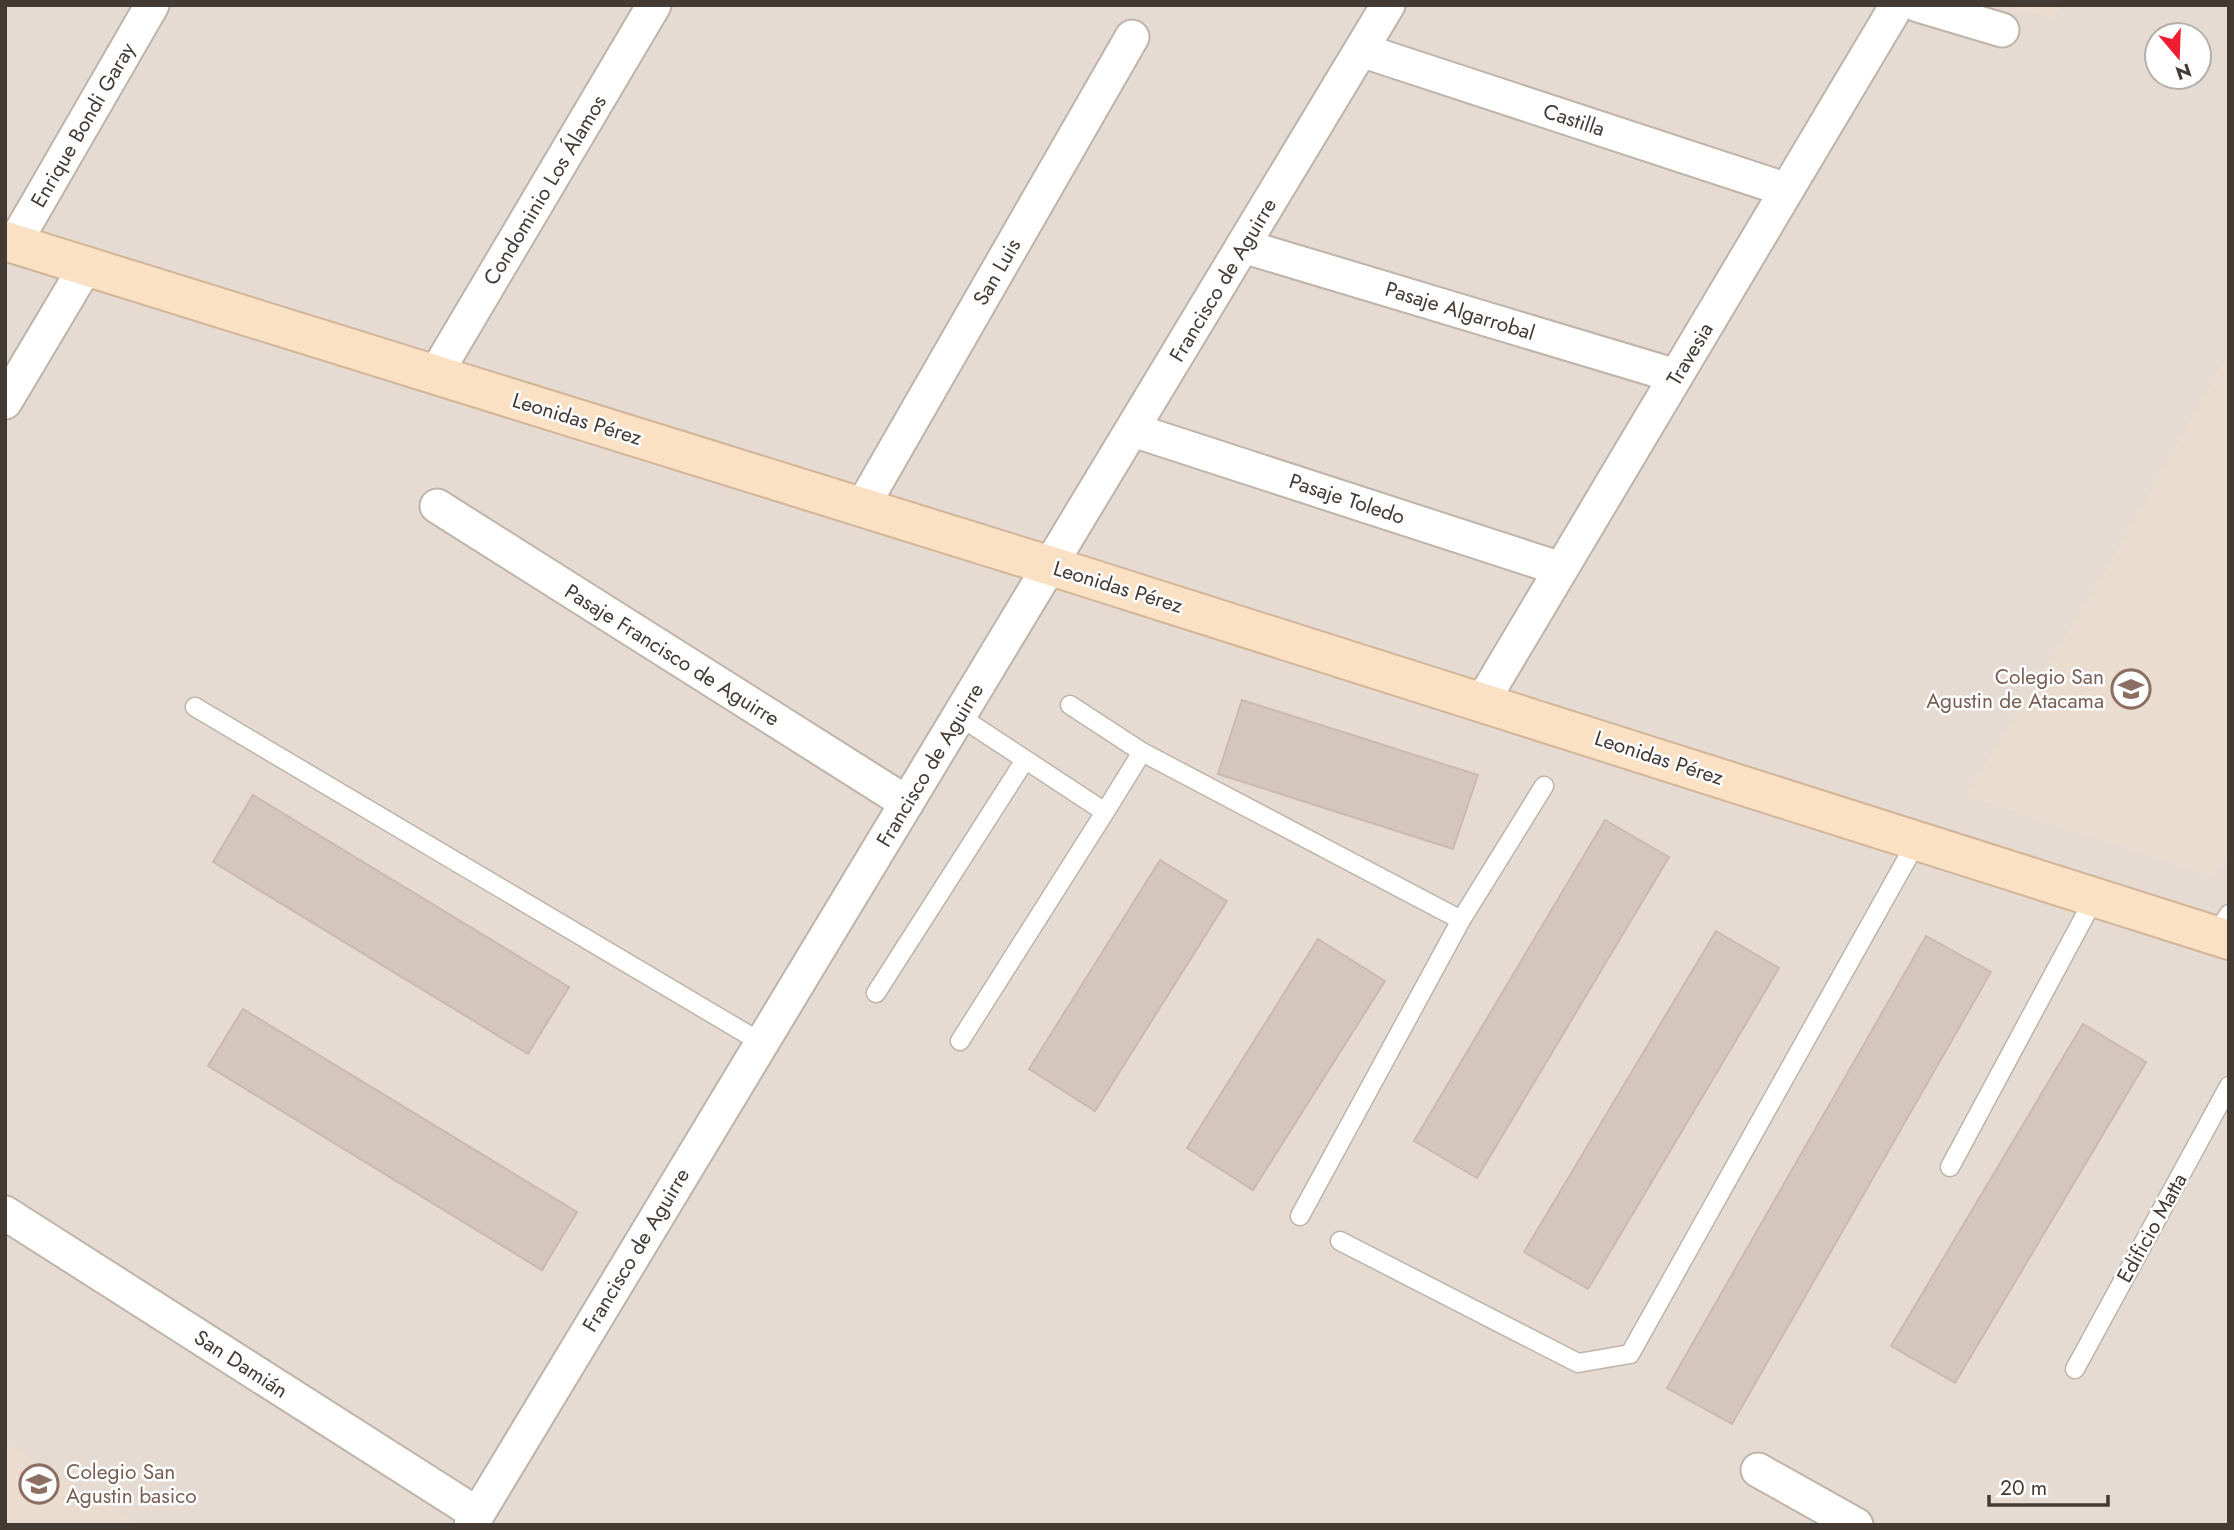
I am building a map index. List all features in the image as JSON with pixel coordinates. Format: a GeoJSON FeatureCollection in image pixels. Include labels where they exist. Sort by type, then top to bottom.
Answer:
{"type":"FeatureCollection","features":[{"type":"Feature","properties":{"kind":"street","name":"Enrique Bondi Garay"},"geometry":{"type":"LineString","coordinates":[[10,243],[152,5]]}},
{"type":"Feature","properties":{"kind":"street","name":"Condominio Los Álamos"},"geometry":{"type":"LineString","coordinates":[[435,375],[654,5]]}},
{"type":"Feature","properties":{"kind":"street","name":"Francisco de Aguirre"},"geometry":{"type":"LineString","coordinates":[[474,1519],[1388,5]]}},
{"type":"Feature","properties":{"kind":"street","name":"Travesia"},"geometry":{"type":"LineString","coordinates":[[1482,702],[1897,5]]}},
{"type":"Feature","properties":{"kind":"street"},"geometry":{"type":"LineString","coordinates":[[1918,5],[2002,30]]}},
{"type":"Feature","properties":{"kind":"street","name":"San Luis"},"geometry":{"type":"LineString","coordinates":[[862,507],[1132,37]]}},
{"type":"Feature","properties":{"kind":"street","name":"Castilla"},"geometry":{"type":"LineString","coordinates":[[1361,50],[1787,190]]}},
{"type":"Feature","properties":{"kind":"street","name":"Leonidas Pérez"},"geometry":{"type":"LineString","coordinates":[[10,243],[1051,566],[2095,897],[2224,930]]}},
{"type":"Feature","properties":{"kind":"street","name":"Pasaje Algarrobal"},"geometry":{"type":"LineString","coordinates":[[1243,246],[1676,376]]}},
{"type":"Feature","properties":{"kind":"street"},"geometry":{"type":"LineString","coordinates":[[5,402],[86,266]]}},
{"type":"Feature","properties":{"kind":"street","name":"Pasaje Toledo"},"geometry":{"type":"LineString","coordinates":[[1133,430],[1561,569]]}},
{"type":"Feature","properties":{"kind":"street","name":"Pasaje Francisco de Aguirre"},"geometry":{"type":"LineString","coordinates":[[437,506],[906,803]]}},
{"type":"Feature","properties":{"kind":"street","name":"San Damián"},"geometry":{"type":"LineString","coordinates":[[5,1213],[474,1519]]}},
{"type":"Feature","properties":{"kind":"street"},"geometry":{"type":"LineString","coordinates":[[1758,1470],[1856,1525]]}},
{"type":"Feature","properties":{"kind":"lane"},"geometry":{"type":"LineString","coordinates":[[1070,705],[1142,752],[1461,920]]}},
{"type":"Feature","properties":{"kind":"lane"},"geometry":{"type":"LineString","coordinates":[[195,707],[762,1043]]}},
{"type":"Feature","properties":{"kind":"lane"},"geometry":{"type":"LineString","coordinates":[[959,716],[1105,812]]}},
{"type":"Feature","properties":{"kind":"lane"},"geometry":{"type":"LineString","coordinates":[[960,1041],[1142,752]]}},
{"type":"Feature","properties":{"kind":"lane"},"geometry":{"type":"LineString","coordinates":[[876,993],[1025,760]]}},
{"type":"Feature","properties":{"kind":"lane"},"geometry":{"type":"LineString","coordinates":[[1300,1216],[1461,920],[1544,786]]}},
{"type":"Feature","properties":{"kind":"lane"},"geometry":{"type":"LineString","coordinates":[[1340,1241],[1578,1363],[1630,1353],[1917,841]]}},
{"type":"Feature","properties":{"kind":"lane"},"geometry":{"type":"LineString","coordinates":[[1950,1167],[2095,897]]}},
{"type":"Feature","properties":{"kind":"lane","name":"Edificio Matta"},"geometry":{"type":"LineString","coordinates":[[2075,1369],[2229,1086]]}},
{"type":"Feature","properties":{"kind":"shaded area"},"geometry":{"type":"Polygon","coordinates":[[[5,5],[2229,5],[2229,1525],[5,1525],[5,5]]]}},
{"type":"Feature","properties":{"kind":"shaded area"},"geometry":{"type":"Polygon","coordinates":[[[2005,5],[2063,5],[2053,19],[2005,5]]]}},
{"type":"Feature","properties":{"kind":"shaded area","name":"Colegio San Agustin de Atacama"},"geometry":{"type":"Polygon","coordinates":[[[2229,352],[2229,854],[2213,876],[1966,795],[2099,582],[2229,352]]]}},
{"type":"Feature","properties":{"kind":"shaded area","name":"Colegio San Agustin basico"},"geometry":{"type":"Polygon","coordinates":[[[5,1443],[141,1525],[5,1525],[5,1443]]]}},
{"type":"Feature","properties":{"kind":"building"},"geometry":{"type":"Polygon","coordinates":[[[1242,700],[1478,775],[1453,849],[1218,774],[1242,700]]]}},
{"type":"Feature","properties":{"kind":"building"},"geometry":{"type":"Polygon","coordinates":[[[253,795],[569,987],[528,1054],[213,862],[253,795]]]}},
{"type":"Feature","properties":{"kind":"building"},"geometry":{"type":"Polygon","coordinates":[[[1605,820],[1669,857],[1477,1178],[1414,1141],[1605,820]]]}},
{"type":"Feature","properties":{"kind":"building"},"geometry":{"type":"Polygon","coordinates":[[[1160,860],[1227,901],[1095,1111],[1029,1069],[1160,860]]]}},
{"type":"Feature","properties":{"kind":"building"},"geometry":{"type":"Polygon","coordinates":[[[1716,931],[1779,968],[1588,1289],[1524,1252],[1716,931]]]}},
{"type":"Feature","properties":{"kind":"building"},"geometry":{"type":"Polygon","coordinates":[[[1926,936],[1991,972],[1732,1424],[1667,1388],[1926,936]]]}},
{"type":"Feature","properties":{"kind":"building"},"geometry":{"type":"Polygon","coordinates":[[[1318,939],[1385,981],[1253,1190],[1187,1148],[1318,939]]]}},
{"type":"Feature","properties":{"kind":"building"},"geometry":{"type":"Polygon","coordinates":[[[243,1009],[577,1212],[542,1270],[208,1066],[243,1009]]]}},
{"type":"Feature","properties":{"kind":"building"},"geometry":{"type":"Polygon","coordinates":[[[2083,1024],[2146,1062],[1955,1383],[1891,1346],[2083,1024]]]}},
{"type":"Feature","properties":{"kind":"place","name":"Colegio San Agustin de Atacama"},"geometry":{"type":"Point","coordinates":[2131,689]}},
{"type":"Feature","properties":{"kind":"place","name":"Colegio San Agustin basico"},"geometry":{"type":"Point","coordinates":[39,1484]}}]}
